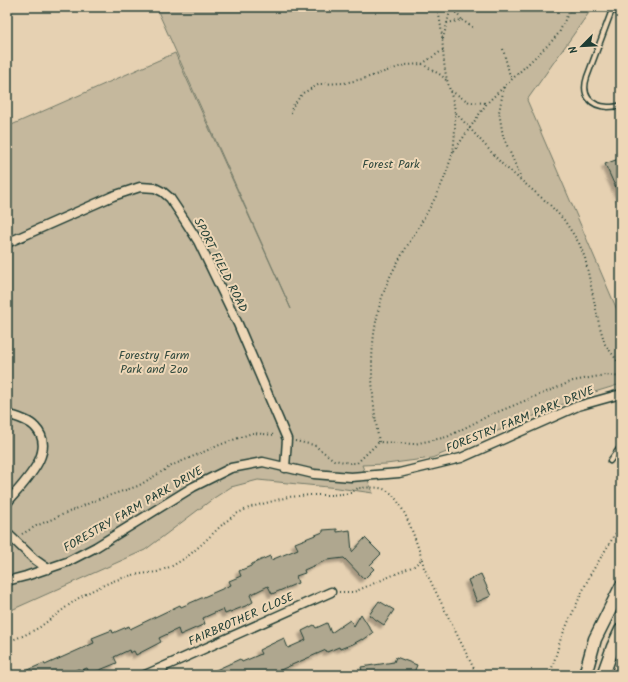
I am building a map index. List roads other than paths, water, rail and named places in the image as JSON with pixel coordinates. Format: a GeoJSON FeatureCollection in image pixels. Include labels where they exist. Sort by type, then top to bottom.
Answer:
{"type":"FeatureCollection","features":[{"type":"Feature","properties":{"kind":"main road"},"geometry":{"type":"LineString","coordinates":[[585,675],[595,639],[621,587]]}},
{"type":"Feature","properties":{"kind":"main road"},"geometry":{"type":"LineString","coordinates":[[603,675],[621,630]]}},
{"type":"Feature","properties":{"kind":"street","name":"SPORT FIELD ROAD"},"geometry":{"type":"LineString","coordinates":[[7,243],[113,196],[140,187],[155,188],[163,192],[170,198],[198,241],[238,324],[286,440],[285,468]]}},
{"type":"Feature","properties":{"kind":"street","name":"FORESTRY FARM PARK DRIVE"},"geometry":{"type":"LineString","coordinates":[[7,581],[67,562],[96,547],[193,487],[231,468],[263,462],[314,474],[358,476],[399,473],[461,458],[578,406],[621,394]]}},
{"type":"Feature","properties":{"kind":"street"},"geometry":{"type":"LineString","coordinates":[[7,414],[35,426],[42,436],[44,444],[42,453],[32,472],[7,503]]}},
{"type":"Feature","properties":{"kind":"street"},"geometry":{"type":"LineString","coordinates":[[7,533],[34,559],[48,569]]}},
{"type":"Feature","properties":{"kind":"street","name":"FAIRBROTHER CLOSE"},"geometry":{"type":"LineString","coordinates":[[145,675],[162,671],[331,592]]}},
{"type":"Feature","properties":{"kind":"lane"},"geometry":{"type":"LineString","coordinates":[[621,13],[611,9],[585,84],[587,97],[593,104],[602,107],[616,107],[621,105]]}},
{"type":"Feature","properties":{"kind":"lane"},"geometry":{"type":"LineString","coordinates":[[610,461],[621,446]]}},
{"type":"Feature","properties":{"kind":"park label","name":"Forest Park"},"geometry":{"type":"Point","coordinates":[391,164]}},
{"type":"Feature","properties":{"kind":"park label","name":"Forestry Farm Park and Zoo"},"geometry":{"type":"Point","coordinates":[154,362]}}]}
